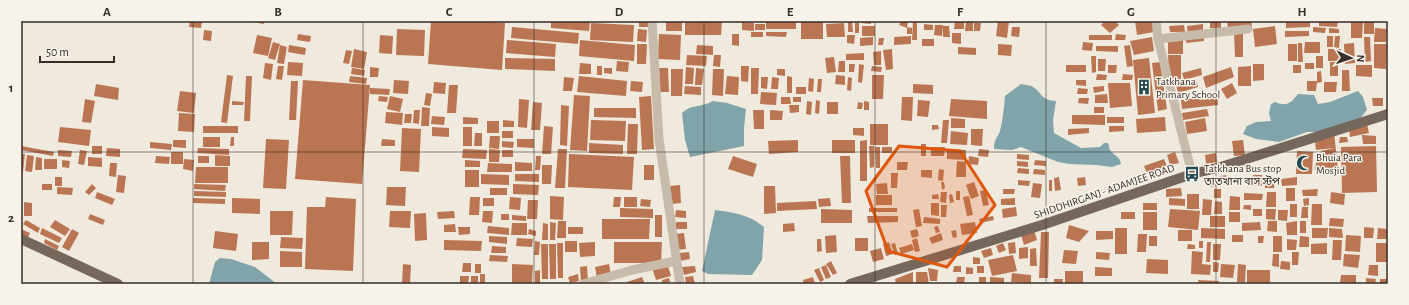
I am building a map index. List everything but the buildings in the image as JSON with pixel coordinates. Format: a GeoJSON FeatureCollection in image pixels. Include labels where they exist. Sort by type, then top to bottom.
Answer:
{"type":"FeatureCollection","features":[{"type":"Feature","properties":{"kind":"main road","name":"SHIDDHIRGANJ - ADAMJEE ROAD"},"geometry":{"type":"LineString","coordinates":[[850,284],[1042,225],[1192,174],[1221,167],[1388,114]]}},
{"type":"Feature","properties":{"kind":"main road"},"geometry":{"type":"LineString","coordinates":[[21,239],[118,284]]}},
{"type":"Feature","properties":{"kind":"street"},"geometry":{"type":"LineString","coordinates":[[652,21],[659,139],[680,284]]}},
{"type":"Feature","properties":{"kind":"street"},"geometry":{"type":"LineString","coordinates":[[1156,21],[1158,40],[1192,174]]}},
{"type":"Feature","properties":{"kind":"street"},"geometry":{"type":"LineString","coordinates":[[1158,40],[1248,29]]}},
{"type":"Feature","properties":{"kind":"street"},"geometry":{"type":"LineString","coordinates":[[583,284],[632,270],[676,261]]}},
{"type":"Feature","properties":{"kind":"highlighted area"},"geometry":{"type":"Polygon","coordinates":[[[899,146],[960,151],[995,205],[947,267],[888,251],[866,191],[899,146]]]}},
{"type":"Feature","properties":{"kind":"water"},"geometry":{"type":"Polygon","coordinates":[[[1021,84],[1035,88],[1046,99],[1056,101],[1053,120],[1054,133],[1081,148],[1100,147],[1104,143],[1108,143],[1110,150],[1118,158],[1121,164],[1112,167],[1069,164],[1058,162],[1021,147],[1012,150],[994,149],[995,141],[1001,127],[1005,96],[1021,84]]]}},
{"type":"Feature","properties":{"kind":"water"},"geometry":{"type":"Polygon","coordinates":[[[1358,91],[1363,97],[1367,110],[1357,122],[1329,132],[1307,132],[1279,142],[1256,139],[1243,134],[1247,126],[1256,122],[1271,121],[1269,113],[1271,104],[1275,102],[1286,104],[1293,100],[1298,94],[1314,95],[1318,104],[1330,102],[1358,91]]]}},
{"type":"Feature","properties":{"kind":"water"},"geometry":{"type":"Polygon","coordinates":[[[713,101],[727,103],[746,109],[744,146],[690,157],[685,140],[682,113],[689,108],[704,105],[713,101]]]}},
{"type":"Feature","properties":{"kind":"water"},"geometry":{"type":"Polygon","coordinates":[[[715,210],[735,213],[747,217],[764,227],[762,260],[752,275],[708,274],[702,271],[715,210]]]}},
{"type":"Feature","properties":{"kind":"water"},"geometry":{"type":"Polygon","coordinates":[[[220,258],[231,259],[255,267],[277,284],[209,284],[215,262],[220,258]]]}},
{"type":"Feature","properties":{"kind":"place","name":"Tatkhana Primary School"},"geometry":{"type":"Point","coordinates":[1144,87]}},
{"type":"Feature","properties":{"kind":"place","name":"Bhuia Para Mosjid"},"geometry":{"type":"Point","coordinates":[1304,163]}},
{"type":"Feature","properties":{"kind":"place","name":"Tatkhana Bus stop তাতখানা বাস স্টপ"},"geometry":{"type":"Point","coordinates":[1192,174]}}]}
